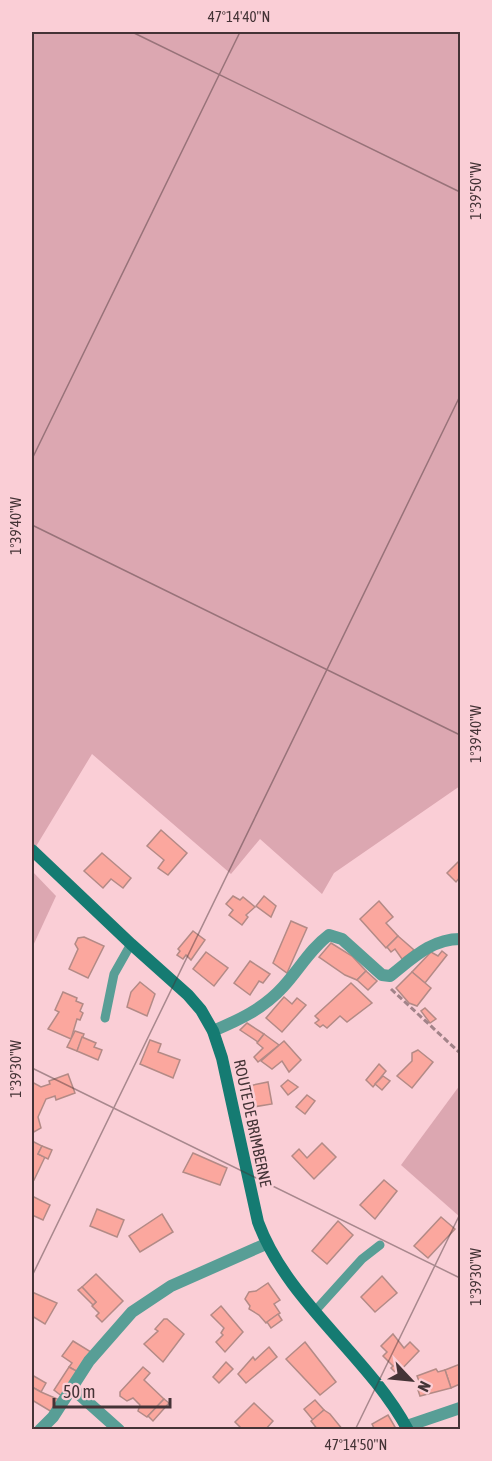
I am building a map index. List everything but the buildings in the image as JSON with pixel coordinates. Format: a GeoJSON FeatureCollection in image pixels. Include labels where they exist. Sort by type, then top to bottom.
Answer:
{"type":"FeatureCollection","features":[{"type":"Feature","properties":{"kind":"street","name":"ROUTE DE BRIMBERNE"},"geometry":{"type":"LineString","coordinates":[[32,849],[188,995],[201,1010],[213,1031],[222,1058],[258,1222],[266,1244],[282,1270],[387,1396],[407,1428]]}},
{"type":"Feature","properties":{"kind":"street"},"geometry":{"type":"LineString","coordinates":[[213,1031],[253,1013],[282,988],[328,934],[342,939],[382,975],[390,976],[424,948],[446,939],[460,939]]}},
{"type":"Feature","properties":{"kind":"street"},"geometry":{"type":"LineString","coordinates":[[40,1430],[53,1417],[89,1360],[132,1312],[171,1286],[266,1244]]}},
{"type":"Feature","properties":{"kind":"street"},"geometry":{"type":"LineString","coordinates":[[72,1388],[119,1430]]}},
{"type":"Feature","properties":{"kind":"street"},"geometry":{"type":"LineString","coordinates":[[407,1428],[460,1408]]}},
{"type":"Feature","properties":{"kind":"lane"},"geometry":{"type":"LineString","coordinates":[[105,1018],[114,974],[131,944]]}},
{"type":"Feature","properties":{"kind":"lane"},"geometry":{"type":"LineString","coordinates":[[315,1311],[362,1259],[380,1245]]}},
{"type":"Feature","properties":{"kind":"path"},"geometry":{"type":"LineString","coordinates":[[388,986],[460,1053]]}},
{"type":"Feature","properties":{"kind":"shaded area"},"geometry":{"type":"Polygon","coordinates":[[[32,32],[460,32],[460,786],[334,873],[322,894],[260,839],[231,874],[92,754],[32,853],[32,32]]]}},
{"type":"Feature","properties":{"kind":"shaded area"},"geometry":{"type":"Polygon","coordinates":[[[32,871],[56,896],[32,948],[32,871]]]}},
{"type":"Feature","properties":{"kind":"shaded area"},"geometry":{"type":"Polygon","coordinates":[[[460,1085],[460,1217],[401,1165],[460,1085]]]}}]}
